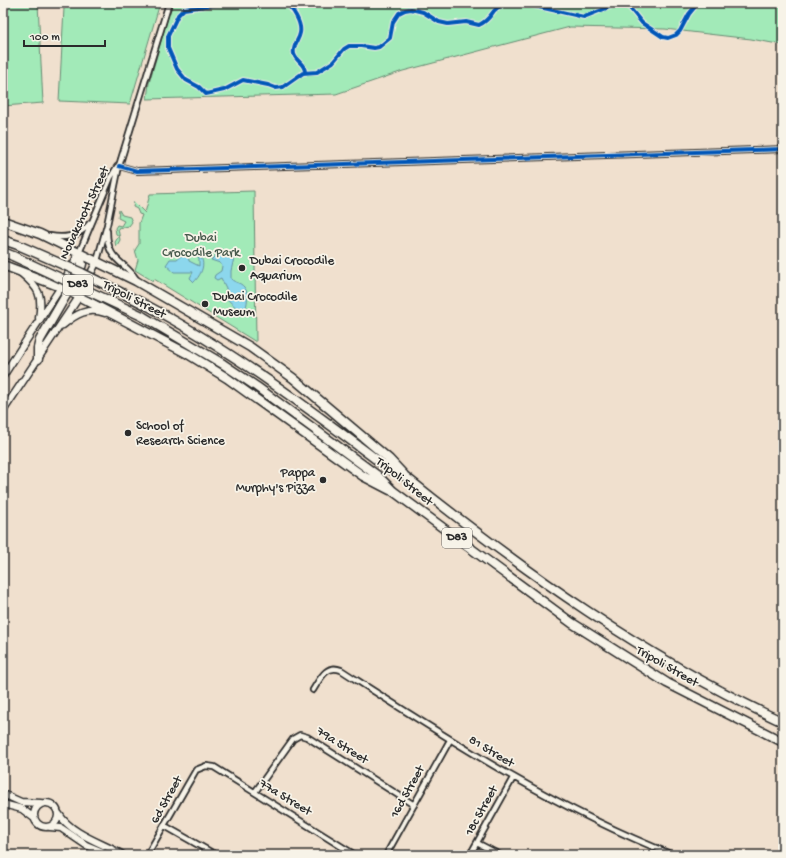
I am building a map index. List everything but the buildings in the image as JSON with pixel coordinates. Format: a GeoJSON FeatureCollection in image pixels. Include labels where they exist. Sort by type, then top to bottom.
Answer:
{"type":"FeatureCollection","features":[{"type":"Feature","properties":{"kind":"highway"},"geometry":{"type":"LineString","coordinates":[[3,221],[40,234],[97,261],[136,281],[240,341],[279,367],[389,459],[406,477]]}},
{"type":"Feature","properties":{"kind":"highway","name":"Tripoli Street"},"geometry":{"type":"LineString","coordinates":[[3,240],[82,273],[179,322],[251,368],[389,469],[406,477],[525,567],[612,628],[693,677],[783,722]]}},
{"type":"Feature","properties":{"kind":"highway","name":"Tripoli Street"},"geometry":{"type":"LineString","coordinates":[[3,252],[142,316],[223,364],[257,387],[378,476],[393,492],[572,623],[667,683],[783,742]]}},
{"type":"Feature","properties":{"kind":"highway"},"geometry":{"type":"LineString","coordinates":[[38,359],[40,340],[81,268],[79,253]]}},
{"type":"Feature","properties":{"kind":"highway"},"geometry":{"type":"LineString","coordinates":[[3,265],[61,287],[121,318],[214,370],[363,476],[393,492]]}},
{"type":"Feature","properties":{"kind":"street"},"geometry":{"type":"LineString","coordinates":[[169,3],[118,166],[137,171],[783,149]]}},
{"type":"Feature","properties":{"kind":"street","name":"Nouakchott Street"},"geometry":{"type":"LineString","coordinates":[[3,376],[61,287],[79,253],[110,179],[118,166]]}},
{"type":"Feature","properties":{"kind":"street","name":"Nouakchott Street"},"geometry":{"type":"LineString","coordinates":[[3,411],[79,296],[97,261],[107,225],[118,166]]}},
{"type":"Feature","properties":{"kind":"street"},"geometry":{"type":"LineString","coordinates":[[40,234],[61,238],[71,236],[83,231],[94,219]]}},
{"type":"Feature","properties":{"kind":"street"},"geometry":{"type":"LineString","coordinates":[[107,225],[108,243],[114,257],[132,274],[136,281]]}},
{"type":"Feature","properties":{"kind":"street"},"geometry":{"type":"LineString","coordinates":[[17,270],[33,283],[38,291],[41,305],[39,322]]}},
{"type":"Feature","properties":{"kind":"street"},"geometry":{"type":"LineString","coordinates":[[57,330],[72,318],[85,312],[98,311],[121,318]]}},
{"type":"Feature","properties":{"kind":"street","name":"81 Street"},"geometry":{"type":"LineString","coordinates":[[314,690],[326,670],[337,668],[513,778],[585,816],[673,855]]}},
{"type":"Feature","properties":{"kind":"street","name":"79a Street"},"geometry":{"type":"LineString","coordinates":[[255,792],[293,739],[304,736],[414,805]]}},
{"type":"Feature","properties":{"kind":"street","name":"16d Street"},"geometry":{"type":"LineString","coordinates":[[386,855],[450,740]]}},
{"type":"Feature","properties":{"kind":"street","name":"77a Street"},"geometry":{"type":"LineString","coordinates":[[202,766],[214,767],[355,855]]}},
{"type":"Feature","properties":{"kind":"street","name":"6d Street"},"geometry":{"type":"LineString","coordinates":[[150,855],[194,773],[202,766]]}},
{"type":"Feature","properties":{"kind":"street","name":"18c Street"},"geometry":{"type":"LineString","coordinates":[[470,855],[513,778]]}},
{"type":"Feature","properties":{"kind":"street"},"geometry":{"type":"LineString","coordinates":[[3,794],[22,802],[53,804],[65,823],[77,831],[123,855]]}},
{"type":"Feature","properties":{"kind":"street"},"geometry":{"type":"LineString","coordinates":[[34,818],[36,807],[43,803]]}},
{"type":"Feature","properties":{"kind":"street"},"geometry":{"type":"LineString","coordinates":[[3,804],[22,809],[34,818],[42,827],[61,828],[86,845],[110,855]]}},
{"type":"Feature","properties":{"kind":"street"},"geometry":{"type":"LineString","coordinates":[[50,827],[57,822],[59,814]]}},
{"type":"Feature","properties":{"kind":"street"},"geometry":{"type":"LineString","coordinates":[[165,826],[216,855]]}},
{"type":"Feature","properties":{"kind":"street"},"geometry":{"type":"LineString","coordinates":[[477,843],[500,855]]}},
{"type":"Feature","properties":{"kind":"street","name":"6d Street"},"geometry":{"type":"LineString","coordinates":[[146,855],[153,847]]}},
{"type":"Feature","properties":{"kind":"green space"},"geometry":{"type":"Polygon","coordinates":[[[3,3],[38,3],[43,103],[3,106],[3,3]]]}},
{"type":"Feature","properties":{"kind":"green space"},"geometry":{"type":"Polygon","coordinates":[[[62,3],[160,3],[130,104],[59,101],[64,8],[62,3]]]}},
{"type":"Feature","properties":{"kind":"green space"},"geometry":{"type":"Polygon","coordinates":[[[172,3],[783,3],[783,45],[751,39],[665,29],[570,27],[403,71],[336,94],[147,99],[149,83],[172,3]]]}},
{"type":"Feature","properties":{"kind":"green space","name":"Dubai Crocodile Park"},"geometry":{"type":"Polygon","coordinates":[[[254,191],[256,342],[154,279],[153,281],[135,270],[138,260],[135,250],[139,244],[139,223],[142,215],[139,214],[137,209],[133,207],[134,202],[145,213],[150,194],[254,191]]]}},
{"type":"Feature","properties":{"kind":"green space"},"geometry":{"type":"Polygon","coordinates":[[[119,210],[122,215],[130,217],[132,222],[129,226],[118,228],[120,240],[116,247],[115,242],[119,236],[116,234],[115,228],[117,225],[121,226],[124,221],[118,218],[119,210]]]}},
{"type":"Feature","properties":{"kind":"water"},"geometry":{"type":"Polygon","coordinates":[[[192,251],[199,255],[203,262],[201,272],[194,282],[190,278],[193,272],[174,272],[166,265],[170,259],[177,259],[186,252],[188,253],[189,261],[199,266],[199,258],[192,251]]]}},
{"type":"Feature","properties":{"kind":"water"},"geometry":{"type":"Polygon","coordinates":[[[219,252],[234,258],[231,279],[241,284],[246,289],[247,299],[244,311],[240,311],[227,299],[226,288],[221,278],[217,280],[214,278],[215,275],[221,271],[222,266],[220,263],[211,260],[219,252]]]}},
{"type":"Feature","properties":{"kind":"cycle path"},"geometry":{"type":"LineString","coordinates":[[227,3],[184,9],[178,15],[168,36],[168,48],[177,69],[186,80],[199,87],[206,94],[224,90],[243,80],[276,88],[283,87],[303,73],[317,72],[333,62],[344,49],[349,46],[379,47],[390,38],[393,22],[399,13],[405,10],[411,9],[423,12],[439,22],[448,24],[466,22],[479,25],[488,19],[499,7],[511,3]]}},
{"type":"Feature","properties":{"kind":"cycle path"},"geometry":{"type":"LineString","coordinates":[[284,3],[294,12],[300,25],[300,33],[295,46],[294,54],[304,67],[305,72]]}},
{"type":"Feature","properties":{"kind":"cycle path"},"geometry":{"type":"LineString","coordinates":[[521,3],[584,17],[612,6],[622,5],[629,7],[642,23],[663,37],[668,38],[676,35],[680,31],[689,14],[698,3]]}},
{"type":"Feature","properties":{"kind":"cycle path"},"geometry":{"type":"LineString","coordinates":[[119,166],[137,171],[783,149]]}},
{"type":"Feature","properties":{"kind":"place","name":"Dubai Crocodile Aquarium"},"geometry":{"type":"Point","coordinates":[242,268]}},
{"type":"Feature","properties":{"kind":"place","name":"Dubai Crocodile Museum"},"geometry":{"type":"Point","coordinates":[205,304]}},
{"type":"Feature","properties":{"kind":"place","name":"School of Research Science"},"geometry":{"type":"Point","coordinates":[128,433]}},
{"type":"Feature","properties":{"kind":"place","name":"Pappa Murphy's Pizza"},"geometry":{"type":"Point","coordinates":[323,480]}}]}
